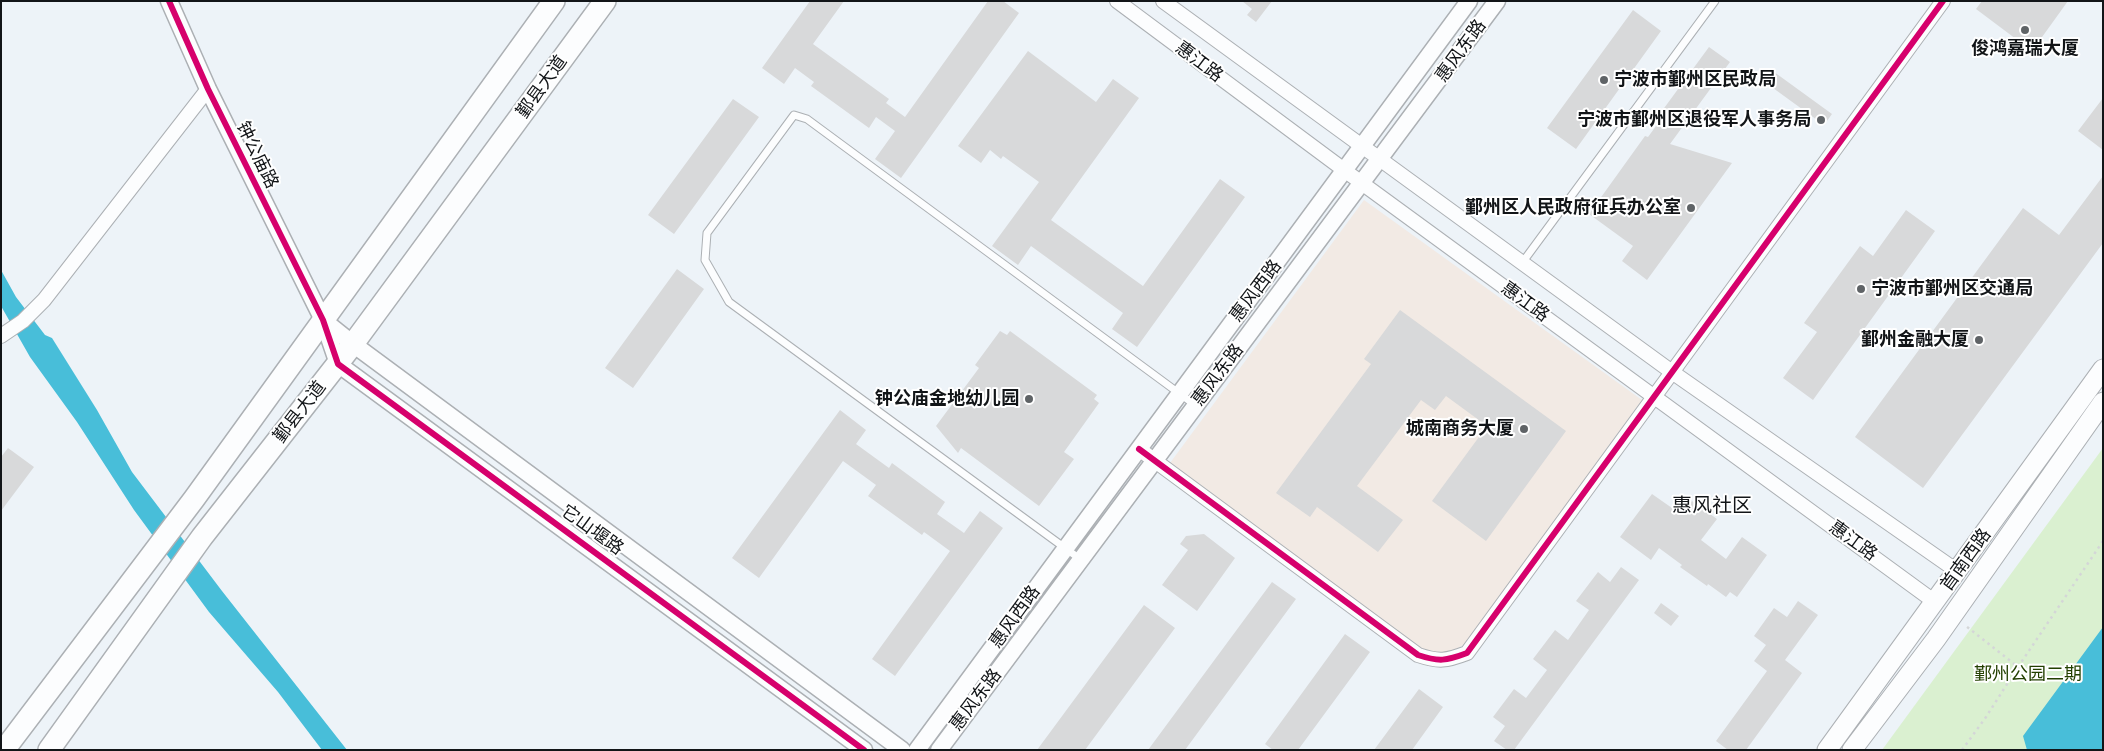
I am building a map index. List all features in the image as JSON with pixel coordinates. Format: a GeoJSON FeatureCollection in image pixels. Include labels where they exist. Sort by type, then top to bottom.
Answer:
{"type":"FeatureCollection","features":[{"type":"Feature","properties":{"kind":"main road","name":"鄞县大道"},"geometry":{"type":"LineString","coordinates":[[4,750],[194,498],[554,1]]}},
{"type":"Feature","properties":{"kind":"main road","name":"鄞县大道"},"geometry":{"type":"LineString","coordinates":[[49,750],[202,537],[338,364],[605,1]]}},
{"type":"Feature","properties":{"kind":"main road","name":"首南西路"},"geometry":{"type":"LineString","coordinates":[[1827,750],[2103,368]]}},
{"type":"Feature","properties":{"kind":"main road","name":"首南西路"},"geometry":{"type":"LineString","coordinates":[[1852,750],[1952,616],[2103,402]]}},
{"type":"Feature","properties":{"kind":"street","name":"钟公庙路"},"geometry":{"type":"LineString","coordinates":[[169,1],[208,89],[323,320]]}},
{"type":"Feature","properties":{"kind":"street","name":"惠江路"},"geometry":{"type":"LineString","coordinates":[[1117,1],[1345,171],[1935,602]]}},
{"type":"Feature","properties":{"kind":"street","name":"惠江路"},"geometry":{"type":"LineString","coordinates":[[1162,1],[1672,372],[1958,571]]}},
{"type":"Feature","properties":{"kind":"street","name":"惠风西路"},"geometry":{"type":"LineString","coordinates":[[917,750],[1363,148],[1469,1]]}},
{"type":"Feature","properties":{"kind":"street","name":"惠风东路"},"geometry":{"type":"LineString","coordinates":[[939,750],[1154,458],[1363,184],[1497,1]]}},
{"type":"Feature","properties":{"kind":"street"},"geometry":{"type":"LineString","coordinates":[[1139,449],[1154,458],[1418,655],[1437,661],[1452,659],[1466,653],[1943,1]]}},
{"type":"Feature","properties":{"kind":"street"},"geometry":{"type":"LineString","coordinates":[[1,336],[23,321],[44,300],[208,89]]}},
{"type":"Feature","properties":{"kind":"street"},"geometry":{"type":"LineString","coordinates":[[323,320],[338,364]]}},
{"type":"Feature","properties":{"kind":"street","name":"它山堰路"},"geometry":{"type":"LineString","coordinates":[[323,320],[902,750]]}},
{"type":"Feature","properties":{"kind":"street","name":"它山堰路"},"geometry":{"type":"LineString","coordinates":[[338,364],[864,750]]}},
{"type":"Feature","properties":{"kind":"lane"},"geometry":{"type":"LineString","coordinates":[[1522,263],[1715,1]]}},
{"type":"Feature","properties":{"kind":"lane"},"geometry":{"type":"LineString","coordinates":[[1080,559],[728,302],[705,260],[707,233],[794,115],[807,119],[1195,405]]}},
{"type":"Feature","properties":{"kind":"path"},"geometry":{"type":"LineString","coordinates":[[1962,750],[2103,541]]}},
{"type":"Feature","properties":{"kind":"path"},"geometry":{"type":"LineString","coordinates":[[1952,616],[2018,667]]}},
{"type":"Feature","properties":{"kind":"shaded area"},"geometry":{"type":"Polygon","coordinates":[[[1364,200],[1642,400],[1465,644],[1449,653],[1436,656],[1419,649],[1170,463],[1364,200]]]}},
{"type":"Feature","properties":{"kind":"green space","name":"鄞州公园二期"},"geometry":{"type":"Polygon","coordinates":[[[2103,448],[2103,750],[1882,750],[2103,448]]]}},
{"type":"Feature","properties":{"kind":"water"},"geometry":{"type":"Polygon","coordinates":[[[1,270],[16,297],[45,335],[52,338],[97,410],[132,472],[222,591],[347,750],[322,750],[278,692],[209,612],[134,510],[77,422],[30,357],[1,306],[1,270]]]}},
{"type":"Feature","properties":{"kind":"water"},"geometry":{"type":"Polygon","coordinates":[[[2103,627],[2103,750],[2027,750],[2023,736],[2103,627]]]}},
{"type":"Feature","properties":{"kind":"building"},"geometry":{"type":"Polygon","coordinates":[[[810,1],[844,1],[813,44],[889,99],[886,103],[905,117],[988,1],[1003,1],[1019,13],[901,178],[875,159],[895,131],[876,117],[869,128],[811,86],[814,82],[795,68],[784,84],[762,68],[810,1]]]}},
{"type":"Feature","properties":{"kind":"building"},"geometry":{"type":"Polygon","coordinates":[[[1242,1],[1272,1],[1256,22],[1247,15],[1252,9],[1242,1]]]}},
{"type":"Feature","properties":{"kind":"building","name":"俊鸿嘉瑞大厦"},"geometry":{"type":"Polygon","coordinates":[[[1982,1],[2068,1],[2032,51],[1976,9],[1982,1]]]}},
{"type":"Feature","properties":{"kind":"building","name":"宁波市鄞州区民政局"},"geometry":{"type":"Polygon","coordinates":[[[1633,10],[1661,31],[1576,149],[1547,128],[1633,10]]]}},
{"type":"Feature","properties":{"kind":"building"},"geometry":{"type":"Polygon","coordinates":[[[1709,47],[1730,62],[1670,144],[1732,163],[1647,280],[1622,261],[1633,246],[1589,214],[1645,136],[1648,137],[1662,118],[1659,115],[1709,47]]]}},
{"type":"Feature","properties":{"kind":"building"},"geometry":{"type":"Polygon","coordinates":[[[1028,51],[1096,102],[1113,79],[1139,98],[1051,220],[1143,286],[1220,179],[1245,197],[1137,347],[1112,329],[1123,313],[1031,246],[1018,265],[992,246],[1039,182],[1003,156],[1001,159],[990,150],[981,163],[958,146],[1028,51]]]}},
{"type":"Feature","properties":{"kind":"building"},"geometry":{"type":"Polygon","coordinates":[[[1770,69],[1832,114],[1824,125],[1762,80],[1770,69]]]}},
{"type":"Feature","properties":{"kind":"building"},"geometry":{"type":"Polygon","coordinates":[[[2103,98],[2103,150],[2078,131],[2103,98]]]}},
{"type":"Feature","properties":{"kind":"building"},"geometry":{"type":"Polygon","coordinates":[[[733,99],[759,117],[674,234],[648,215],[733,99]]]}},
{"type":"Feature","properties":{"kind":"building","name":"鄞州金融大厦"},"geometry":{"type":"Polygon","coordinates":[[[2103,176],[2103,243],[1923,488],[1855,437],[2023,208],[2059,235],[2103,176]]]}},
{"type":"Feature","properties":{"kind":"building","name":"宁波市鄞州区交通局"},"geometry":{"type":"Polygon","coordinates":[[[1906,210],[1935,231],[1813,400],[1783,378],[1817,332],[1804,323],[1860,246],[1873,256],[1906,210]]]}},
{"type":"Feature","properties":{"kind":"building"},"geometry":{"type":"Polygon","coordinates":[[[677,269],[704,289],[633,388],[605,368],[677,269]]]}},
{"type":"Feature","properties":{"kind":"building","name":"城南商务大厦"},"geometry":{"type":"Polygon","coordinates":[[[1400,310],[1566,431],[1486,541],[1432,501],[1487,426],[1446,396],[1435,410],[1421,400],[1357,486],[1403,520],[1378,552],[1317,507],[1310,517],[1276,493],[1371,364],[1364,359],[1400,310]]]}},
{"type":"Feature","properties":{"kind":"building"},"geometry":{"type":"Polygon","coordinates":[[[1000,331],[1007,335],[1010,331],[1097,395],[1094,399],[1099,403],[1064,452],[1074,459],[1039,506],[961,448],[958,453],[936,426],[979,368],[975,365],[1000,331]]]}},
{"type":"Feature","properties":{"kind":"building"},"geometry":{"type":"Polygon","coordinates":[[[840,410],[866,430],[856,444],[889,468],[892,463],[945,502],[937,514],[964,533],[980,511],[1003,528],[895,676],[872,659],[950,551],[924,532],[922,535],[868,496],[876,485],[843,461],[759,578],[732,558],[840,410]]]}},
{"type":"Feature","properties":{"kind":"building"},"geometry":{"type":"Polygon","coordinates":[[[8,448],[34,467],[1,511],[1,457],[8,448]]]}},
{"type":"Feature","properties":{"kind":"building"},"geometry":{"type":"Polygon","coordinates":[[[1652,494],[1682,515],[1692,501],[1717,519],[1701,540],[1726,559],[1742,537],[1767,555],[1737,597],[1730,592],[1726,597],[1708,584],[1707,586],[1680,567],[1682,565],[1659,548],[1651,560],[1620,537],[1652,494]]]}},
{"type":"Feature","properties":{"kind":"building"},"geometry":{"type":"Polygon","coordinates":[[[1204,534],[1235,558],[1197,611],[1162,585],[1188,550],[1180,544],[1186,536],[1204,534]]]}},
{"type":"Feature","properties":{"kind":"building"},"geometry":{"type":"Polygon","coordinates":[[[1621,567],[1639,580],[1514,750],[1507,750],[1494,741],[1505,726],[1493,717],[1514,689],[1526,698],[1547,670],[1533,659],[1555,630],[1568,640],[1589,610],[1576,601],[1598,572],[1610,582],[1621,567]]]}},
{"type":"Feature","properties":{"kind":"building"},"geometry":{"type":"Polygon","coordinates":[[[1272,582],[1296,599],[1185,750],[1148,750],[1272,582]]]}},
{"type":"Feature","properties":{"kind":"building"},"geometry":{"type":"Polygon","coordinates":[[[1798,601],[1818,615],[1785,660],[1802,673],[1746,750],[1728,750],[1716,741],[1767,671],[1754,661],[1766,645],[1754,636],[1774,608],[1787,617],[1798,601]]]}},
{"type":"Feature","properties":{"kind":"building"},"geometry":{"type":"Polygon","coordinates":[[[1661,603],[1679,616],[1671,626],[1654,613],[1661,603]]]}},
{"type":"Feature","properties":{"kind":"building"},"geometry":{"type":"Polygon","coordinates":[[[1144,605],[1175,628],[1085,750],[1037,750],[1144,605]]]}},
{"type":"Feature","properties":{"kind":"building"},"geometry":{"type":"Polygon","coordinates":[[[1345,634],[1370,652],[1298,750],[1273,750],[1265,744],[1345,634]]]}},
{"type":"Feature","properties":{"kind":"building"},"geometry":{"type":"Polygon","coordinates":[[[1419,689],[1443,707],[1412,750],[1374,750],[1419,689]]]}},
{"type":"Feature","properties":{"kind":"cycle path"},"geometry":{"type":"LineString","coordinates":[[169,1],[208,89],[323,320],[338,364],[864,750]]}},
{"type":"Feature","properties":{"kind":"cycle path"},"geometry":{"type":"LineString","coordinates":[[1139,449],[1418,655],[1442,660],[1467,653],[1943,1]]}},
{"type":"Feature","properties":{"kind":"place","name":"俊鸿嘉瑞大厦"},"geometry":{"type":"Point","coordinates":[2025,30]}},
{"type":"Feature","properties":{"kind":"place","name":"宁波市鄞州区民政局"},"geometry":{"type":"Point","coordinates":[1604,80]}},
{"type":"Feature","properties":{"kind":"place","name":"宁波市鄞州区退役军人事务局"},"geometry":{"type":"Point","coordinates":[1821,120]}},
{"type":"Feature","properties":{"kind":"place","name":"鄞州区人民政府征兵办公室"},"geometry":{"type":"Point","coordinates":[1691,208]}},
{"type":"Feature","properties":{"kind":"place","name":"宁波市鄞州区交通局"},"geometry":{"type":"Point","coordinates":[1861,289]}},
{"type":"Feature","properties":{"kind":"place","name":"鄞州金融大厦"},"geometry":{"type":"Point","coordinates":[1979,340]}},
{"type":"Feature","properties":{"kind":"place","name":"钟公庙金地幼儿园"},"geometry":{"type":"Point","coordinates":[1029,399]}},
{"type":"Feature","properties":{"kind":"place","name":"城南商务大厦"},"geometry":{"type":"Point","coordinates":[1524,429]}},
{"type":"Feature","properties":{"kind":"district","name":"惠风社区"},"geometry":{"type":"Point","coordinates":[1712,506]}}]}
